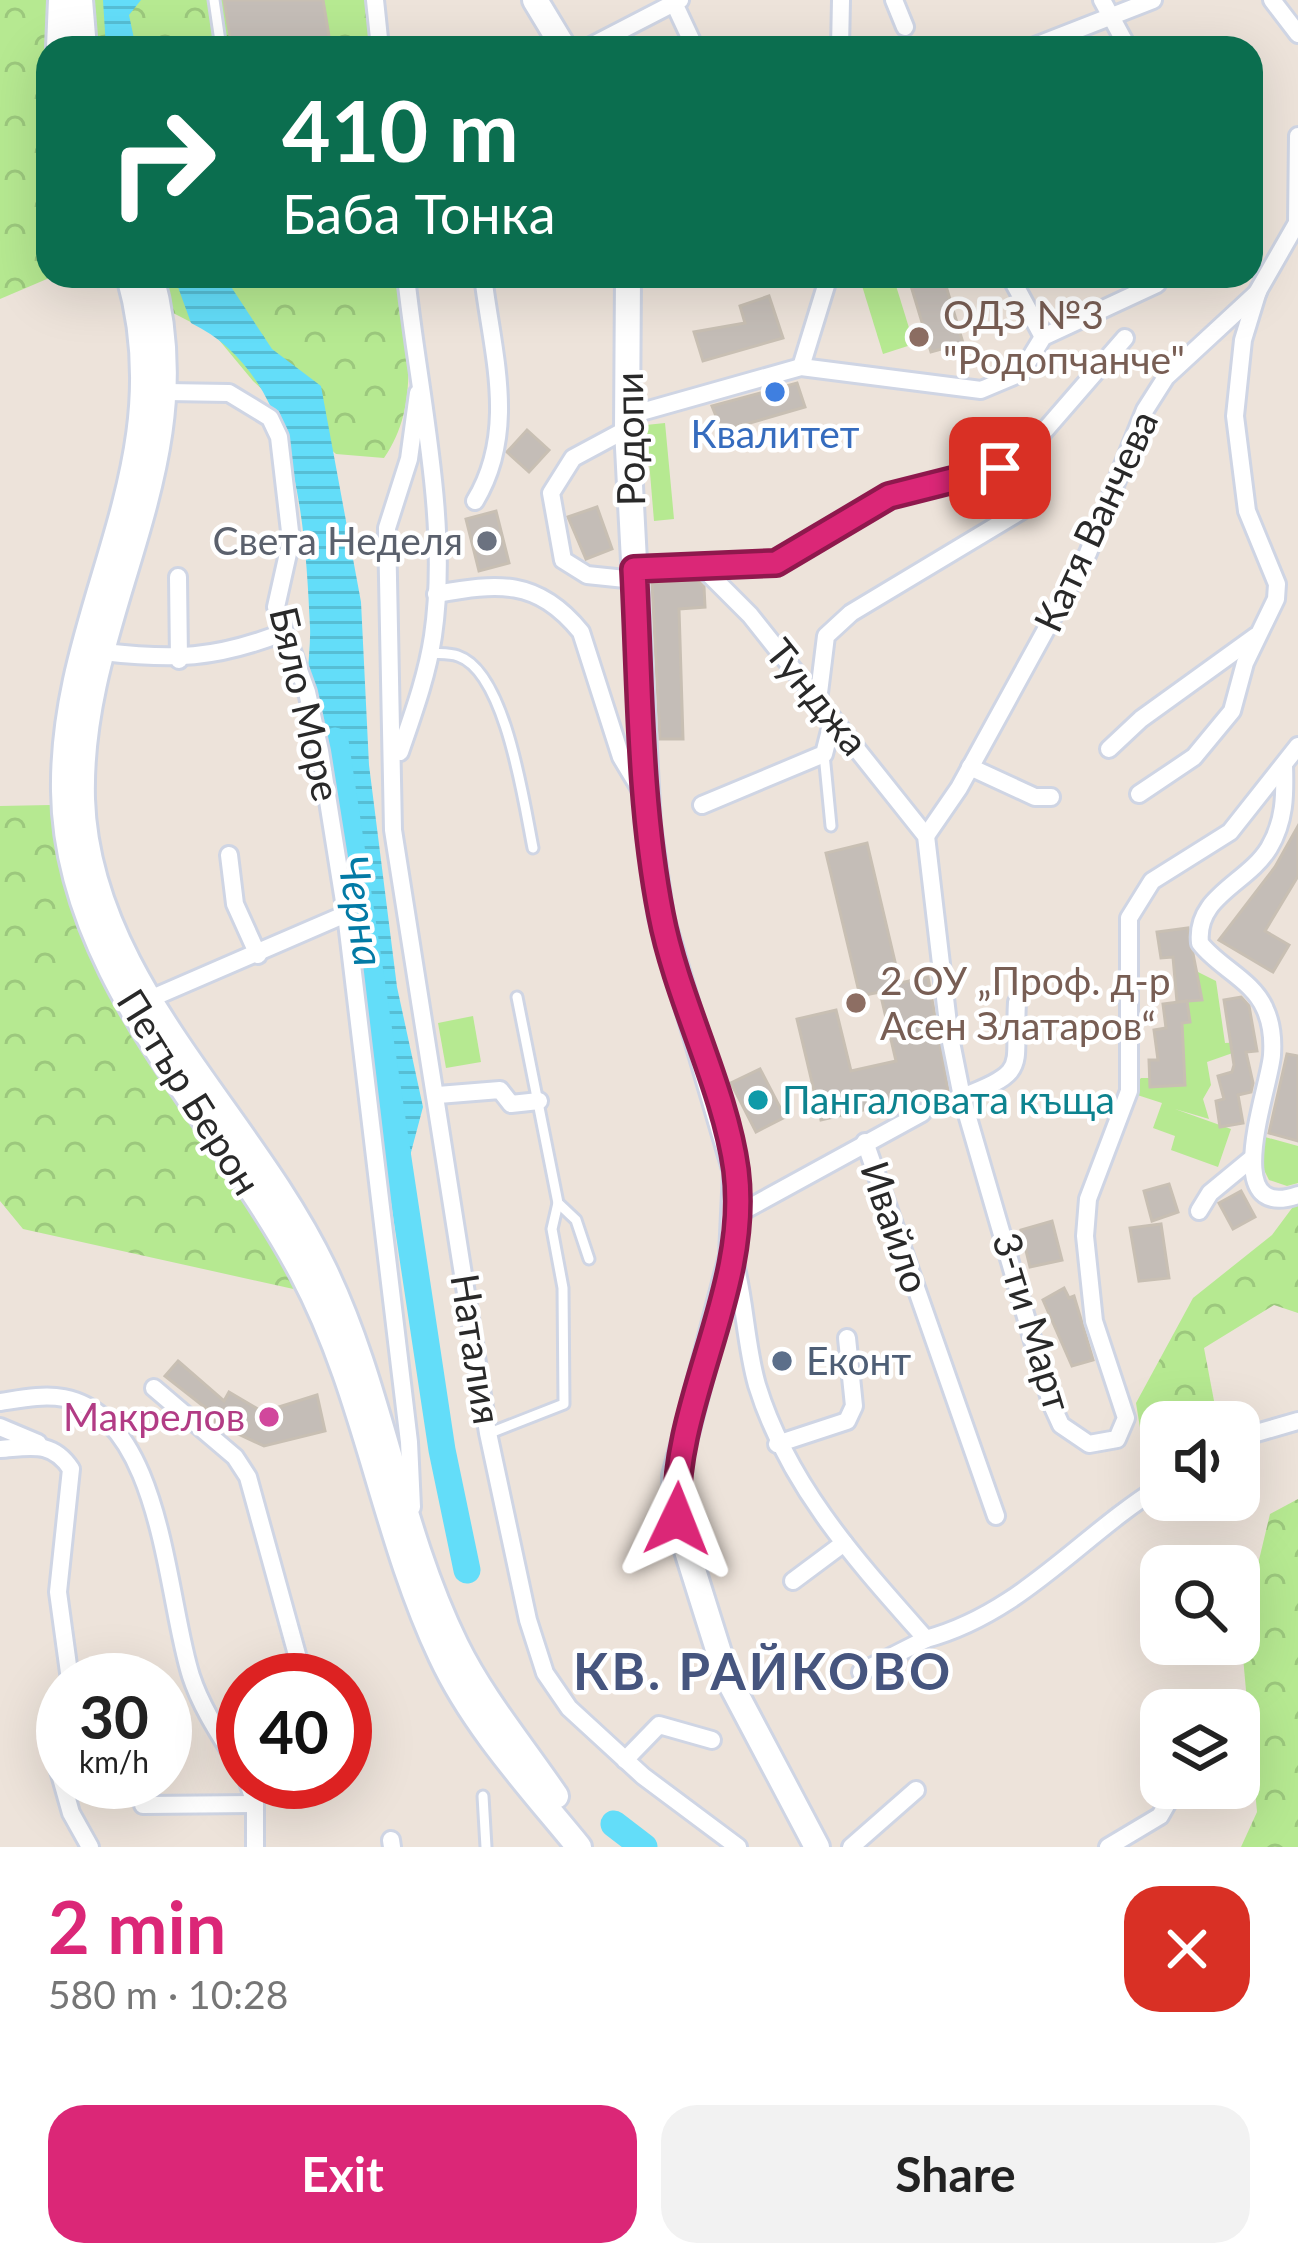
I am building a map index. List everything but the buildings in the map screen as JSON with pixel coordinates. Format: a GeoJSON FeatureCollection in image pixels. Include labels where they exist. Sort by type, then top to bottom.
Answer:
{"type":"FeatureCollection","features":[{"type":"Feature","properties":{"kind":"main road"},"geometry":{"type":"LineString","coordinates":[[60,36],[61,0]]}},
{"type":"Feature","properties":{"kind":"main road"},"geometry":{"type":"LineString","coordinates":[[80,0],[83,36]]}},
{"type":"Feature","properties":{"kind":"main road"},"geometry":{"type":"LineString","coordinates":[[535,0],[557,36]]}},
{"type":"Feature","properties":{"kind":"main road","name":"Петър Берон"},"geometry":{"type":"LineString","coordinates":[[131,288],[144,350],[146,408],[70,715],[64,764],[67,843],[81,900],[106,958],[302,1272],[356,1373],[440,1655],[487,1732],[579,1847]]}},
{"type":"Feature","properties":{"kind":"main road","name":"Петър Берон"},"geometry":{"type":"LineString","coordinates":[[153,288],[168,366],[167,392],[159,454],[103,652],[84,753],[86,836],[113,929],[152,998],[314,1248],[457,1647],[591,1847]]}},
{"type":"Feature","properties":{"kind":"main road","name":"Родопи"},"geometry":{"type":"LineString","coordinates":[[628,288],[627,423],[634,574],[648,801],[661,917],[736,1172],[732,1256],[675,1476],[677,1519],[726,1675],[818,1847]]}},
{"type":"Feature","properties":{"kind":"street"},"geometry":{"type":"LineString","coordinates":[[375,0],[379,36]]}},
{"type":"Feature","properties":{"kind":"street"},"geometry":{"type":"LineString","coordinates":[[840,36],[841,0]]}},
{"type":"Feature","properties":{"kind":"street"},"geometry":{"type":"LineString","coordinates":[[894,0],[904,27]]}},
{"type":"Feature","properties":{"kind":"street"},"geometry":{"type":"LineString","coordinates":[[1053,36],[1106,9],[1153,0]]}},
{"type":"Feature","properties":{"kind":"street"},"geometry":{"type":"LineString","coordinates":[[1272,0],[1298,34]]}},
{"type":"Feature","properties":{"kind":"street"},"geometry":{"type":"LineString","coordinates":[[610,36],[677,1],[690,36]]}},
{"type":"Feature","properties":{"kind":"street"},"geometry":{"type":"LineString","coordinates":[[1106,9],[1121,36]]}},
{"type":"Feature","properties":{"kind":"street"},"geometry":{"type":"LineString","coordinates":[[1263,271],[1297,222],[1298,136]]}},
{"type":"Feature","properties":{"kind":"street","name":"Наталия"},"geometry":{"type":"LineString","coordinates":[[395,764],[429,653],[436,594],[430,476],[407,288]]}},
{"type":"Feature","properties":{"kind":"street"},"geometry":{"type":"LineString","coordinates":[[475,500],[490,476],[501,418],[485,288]]}},
{"type":"Feature","properties":{"kind":"street"},"geometry":{"type":"LineString","coordinates":[[801,367],[825,288]]}},
{"type":"Feature","properties":{"kind":"street"},"geometry":{"type":"LineString","coordinates":[[1016,288],[1043,337]]}},
{"type":"Feature","properties":{"kind":"street"},"geometry":{"type":"LineString","coordinates":[[1126,338],[1020,459],[889,496],[776,563],[587,575],[563,560],[551,493],[574,458],[627,423],[801,367],[980,390],[1021,373],[1043,337],[1148,288]]}},
{"type":"Feature","properties":{"kind":"street","name":"Катя Ванчева"},"geometry":{"type":"LineString","coordinates":[[926,836],[970,767],[1088,553],[1145,410],[1166,377],[1250,288]]}},
{"type":"Feature","properties":{"kind":"street"},"geometry":{"type":"LineString","coordinates":[[1139,794],[1210,742],[1232,711],[1257,634],[1271,611],[1277,584],[1246,511],[1235,416],[1254,288]]}},
{"type":"Feature","properties":{"kind":"street","name":"Бяло Море"},"geometry":{"type":"LineString","coordinates":[[167,392],[229,393],[270,418],[285,465],[291,540],[276,607],[307,692],[346,914],[409,1442],[413,1532]]}},
{"type":"Feature","properties":{"kind":"street","name":"Наталия"},"geometry":{"type":"LineString","coordinates":[[418,393],[409,459],[387,528],[395,764],[392,830],[438,1095],[488,1433],[528,1620],[545,1673],[569,1708],[625,1760],[738,1847]]}},
{"type":"Feature","properties":{"kind":"street"},"geometry":{"type":"LineString","coordinates":[[818,701],[826,636],[851,614],[1024,509]]}},
{"type":"Feature","properties":{"kind":"street","name":"Тунджа"},"geometry":{"type":"LineString","coordinates":[[700,565],[750,615],[926,836]]}},
{"type":"Feature","properties":{"kind":"street"},"geometry":{"type":"LineString","coordinates":[[178,577],[178,660]]}},
{"type":"Feature","properties":{"kind":"street"},"geometry":{"type":"LineString","coordinates":[[436,594],[500,584],[545,596],[572,620],[581,632],[621,757],[648,801]]}},
{"type":"Feature","properties":{"kind":"street"},"geometry":{"type":"LineString","coordinates":[[103,652],[178,660],[242,649],[282,633]]}},
{"type":"Feature","properties":{"kind":"street"},"geometry":{"type":"LineString","coordinates":[[1109,748],[1257,634]]}},
{"type":"Feature","properties":{"kind":"street"},"geometry":{"type":"LineString","coordinates":[[703,805],[824,754],[833,718]]}},
{"type":"Feature","properties":{"kind":"street"},"geometry":{"type":"LineString","coordinates":[[1298,746],[1284,764],[1280,825],[1267,851],[1206,907],[1198,922],[1200,943],[1258,996],[1271,1030],[1268,1087],[1250,1160],[1257,1184],[1282,1200],[1298,1195]]}},
{"type":"Feature","properties":{"kind":"street","name":"3-ти Март"},"geometry":{"type":"LineString","coordinates":[[926,836],[962,1096],[1061,1425],[1089,1444],[1112,1442],[1126,1418],[1094,1321],[1085,1236],[1088,1199],[1129,1091],[1129,918],[1152,881],[1218,844],[1284,764]]}},
{"type":"Feature","properties":{"kind":"street"},"geometry":{"type":"LineString","coordinates":[[970,767],[1035,797],[1051,797]]}},
{"type":"Feature","properties":{"kind":"street"},"geometry":{"type":"LineString","coordinates":[[229,855],[236,904],[258,956]]}},
{"type":"Feature","properties":{"kind":"street"},"geometry":{"type":"LineString","coordinates":[[152,998],[346,914]]}},
{"type":"Feature","properties":{"kind":"street"},"geometry":{"type":"LineString","coordinates":[[962,1096],[1006,1080],[1017,1062],[1017,1002]]}},
{"type":"Feature","properties":{"kind":"street"},"geometry":{"type":"LineString","coordinates":[[438,1095],[500,1090],[512,1104],[539,1101]]}},
{"type":"Feature","properties":{"kind":"street"},"geometry":{"type":"LineString","coordinates":[[734,1216],[922,1113]]}},
{"type":"Feature","properties":{"kind":"street","name":"Ивайло"},"geometry":{"type":"LineString","coordinates":[[865,1142],[996,1516]]}},
{"type":"Feature","properties":{"kind":"street"},"geometry":{"type":"LineString","coordinates":[[1199,1210],[1210,1193],[1250,1160]]}},
{"type":"Feature","properties":{"kind":"street"},"geometry":{"type":"LineString","coordinates":[[732,1256],[755,1380],[777,1444],[844,1543],[926,1639]]}},
{"type":"Feature","properties":{"kind":"street"},"geometry":{"type":"LineString","coordinates":[[777,1444],[847,1421],[854,1406],[847,1338]]}},
{"type":"Feature","properties":{"kind":"street"},"geometry":{"type":"LineString","coordinates":[[154,1388],[235,1457],[248,1477],[297,1653]]}},
{"type":"Feature","properties":{"kind":"street"},"geometry":{"type":"LineString","coordinates":[[0,1402],[63,1398],[87,1406],[124,1440],[140,1468],[157,1525],[190,1673],[216,1725]]}},
{"type":"Feature","properties":{"kind":"street"},"geometry":{"type":"LineString","coordinates":[[1260,1432],[1298,1421]]}},
{"type":"Feature","properties":{"kind":"street"},"geometry":{"type":"LineString","coordinates":[[0,1426],[61,1454],[70,1469],[58,1615],[65,1653]]}},
{"type":"Feature","properties":{"kind":"street"},"geometry":{"type":"LineString","coordinates":[[0,1449],[44,1446]]}},
{"type":"Feature","properties":{"kind":"street"},"geometry":{"type":"LineString","coordinates":[[861,1672],[992,1613],[1036,1585],[1140,1503]]}},
{"type":"Feature","properties":{"kind":"street"},"geometry":{"type":"LineString","coordinates":[[793,1581],[844,1543]]}},
{"type":"Feature","properties":{"kind":"street"},"geometry":{"type":"LineString","coordinates":[[625,1760],[659,1725],[712,1740]]}},
{"type":"Feature","properties":{"kind":"street"},"geometry":{"type":"LineString","coordinates":[[851,1847],[916,1790]]}},
{"type":"Feature","properties":{"kind":"street"},"geometry":{"type":"LineString","coordinates":[[70,1809],[90,1847]]}},
{"type":"Feature","properties":{"kind":"street"},"geometry":{"type":"LineString","coordinates":[[255,1809],[255,1847]]}},
{"type":"Feature","properties":{"kind":"street"},"geometry":{"type":"LineString","coordinates":[[1108,1847],[1164,1809]]}},
{"type":"Feature","properties":{"kind":"lane"},"geometry":{"type":"LineString","coordinates":[[214,0],[219,36]]}},
{"type":"Feature","properties":{"kind":"lane"},"geometry":{"type":"LineString","coordinates":[[429,653],[460,656],[478,671],[502,719],[533,848]]}},
{"type":"Feature","properties":{"kind":"lane"},"geometry":{"type":"LineString","coordinates":[[824,754],[831,826]]}},
{"type":"Feature","properties":{"kind":"lane"},"geometry":{"type":"LineString","coordinates":[[488,1433],[564,1404],[563,1288],[552,1228],[558,1203],[517,998]]}},
{"type":"Feature","properties":{"kind":"lane"},"geometry":{"type":"LineString","coordinates":[[558,1203],[576,1220],[589,1258]]}},
{"type":"Feature","properties":{"kind":"lane"},"geometry":{"type":"LineString","coordinates":[[483,1796],[486,1847]]}},
{"type":"Feature","properties":{"kind":"green space"},"geometry":{"type":"Polygon","coordinates":[[[0,0],[366,0],[370,36],[36,36],[36,284],[0,299],[0,0]]]}},
{"type":"Feature","properties":{"kind":"green space"},"geometry":{"type":"Polygon","coordinates":[[[124,288],[400,288],[407,393],[396,437],[384,458],[336,454],[253,381],[214,334],[124,288]]]}},
{"type":"Feature","properties":{"kind":"green space"},"geometry":{"type":"Polygon","coordinates":[[[863,288],[897,288],[914,344],[883,354],[863,288]]]}},
{"type":"Feature","properties":{"kind":"green space"},"geometry":{"type":"Polygon","coordinates":[[[665,423],[674,519],[654,521],[646,425],[665,423]]]}},
{"type":"Feature","properties":{"kind":"green space"},"geometry":{"type":"Polygon","coordinates":[[[50,805],[66,890],[98,958],[298,1290],[23,1229],[0,1201],[0,806],[50,805]]]}},
{"type":"Feature","properties":{"kind":"green space"},"geometry":{"type":"Polygon","coordinates":[[[1196,971],[1216,981],[1225,1043],[1242,1042],[1244,1049],[1207,1062],[1211,1085],[1203,1099],[1209,1119],[1175,1109],[1231,1129],[1218,1167],[1171,1150],[1175,1136],[1153,1128],[1162,1103],[1128,1092],[1141,1078],[1183,1078],[1179,1013],[1185,1014],[1182,992],[1196,971]]]}},
{"type":"Feature","properties":{"kind":"green space"},"geometry":{"type":"Polygon","coordinates":[[[473,1016],[481,1062],[446,1068],[438,1023],[473,1016]]]}},
{"type":"Feature","properties":{"kind":"green space"},"geometry":{"type":"Polygon","coordinates":[[[1265,1137],[1298,1146],[1298,1183],[1287,1186],[1269,1180],[1259,1160],[1265,1137]]]}},
{"type":"Feature","properties":{"kind":"green space"},"geometry":{"type":"Polygon","coordinates":[[[1298,1200],[1298,1313],[1274,1305],[1204,1348],[1214,1401],[1140,1401],[1140,1428],[1136,1403],[1193,1298],[1272,1235],[1298,1200]]]}},
{"type":"Feature","properties":{"kind":"green space"},"geometry":{"type":"Polygon","coordinates":[[[1298,1499],[1298,1847],[1241,1847],[1260,1809],[1260,1689],[1246,1689],[1244,1665],[1260,1665],[1260,1556],[1270,1514],[1298,1499]]]}},
{"type":"Feature","properties":{"kind":"water"},"geometry":{"type":"Polygon","coordinates":[[[103,0],[141,0],[129,15],[133,36],[105,36],[103,0]]]}},
{"type":"Feature","properties":{"kind":"water"},"geometry":{"type":"Polygon","coordinates":[[[178,288],[232,288],[272,349],[321,386],[361,602],[369,765],[397,987],[423,1107],[410,1156],[389,1081],[351,793],[324,745],[309,692],[304,543],[289,456],[254,378],[227,347],[191,323],[178,288]]]}},
{"type":"Feature","properties":{"kind":"waterway","name":"Черна"},"geometry":{"type":"LineString","coordinates":[[335,741],[442,1450],[467,1570]]}},
{"type":"Feature","properties":{"kind":"waterway","name":"Черна"},"geometry":{"type":"LineString","coordinates":[[614,1824],[644,1847]]}},
{"type":"Feature","properties":{"kind":"place","name":"ОДЗ №3 \"Родопчанче\""},"geometry":{"type":"Point","coordinates":[919,337]}},
{"type":"Feature","properties":{"kind":"place","name":"Квалитет"},"geometry":{"type":"Point","coordinates":[775,392]}},
{"type":"Feature","properties":{"kind":"place","name":"Света Неделя"},"geometry":{"type":"Point","coordinates":[487,541]}},
{"type":"Feature","properties":{"kind":"place","name":"2 ОУ „Проф. д-р Асен Златаров“"},"geometry":{"type":"Point","coordinates":[856,1003]}},
{"type":"Feature","properties":{"kind":"place","name":"Пангаловата къща"},"geometry":{"type":"Point","coordinates":[758,1100]}},
{"type":"Feature","properties":{"kind":"place","name":"Еконт"},"geometry":{"type":"Point","coordinates":[782,1361]}},
{"type":"Feature","properties":{"kind":"place","name":"Макрелов"},"geometry":{"type":"Point","coordinates":[269,1417]}},
{"type":"Feature","properties":{"kind":"district","name":"КВ. РАЙКОВО"},"geometry":{"type":"Point","coordinates":[763,1672]}},
{"type":"Feature","properties":{"kind":"route"},"geometry":{"type":"LineString","coordinates":[[677,1519],[675,1476],[721,1313],[732,1256],[736,1172],[661,917],[648,825],[634,569],[776,563],[889,496],[921,484],[1000,468]]}}]}
